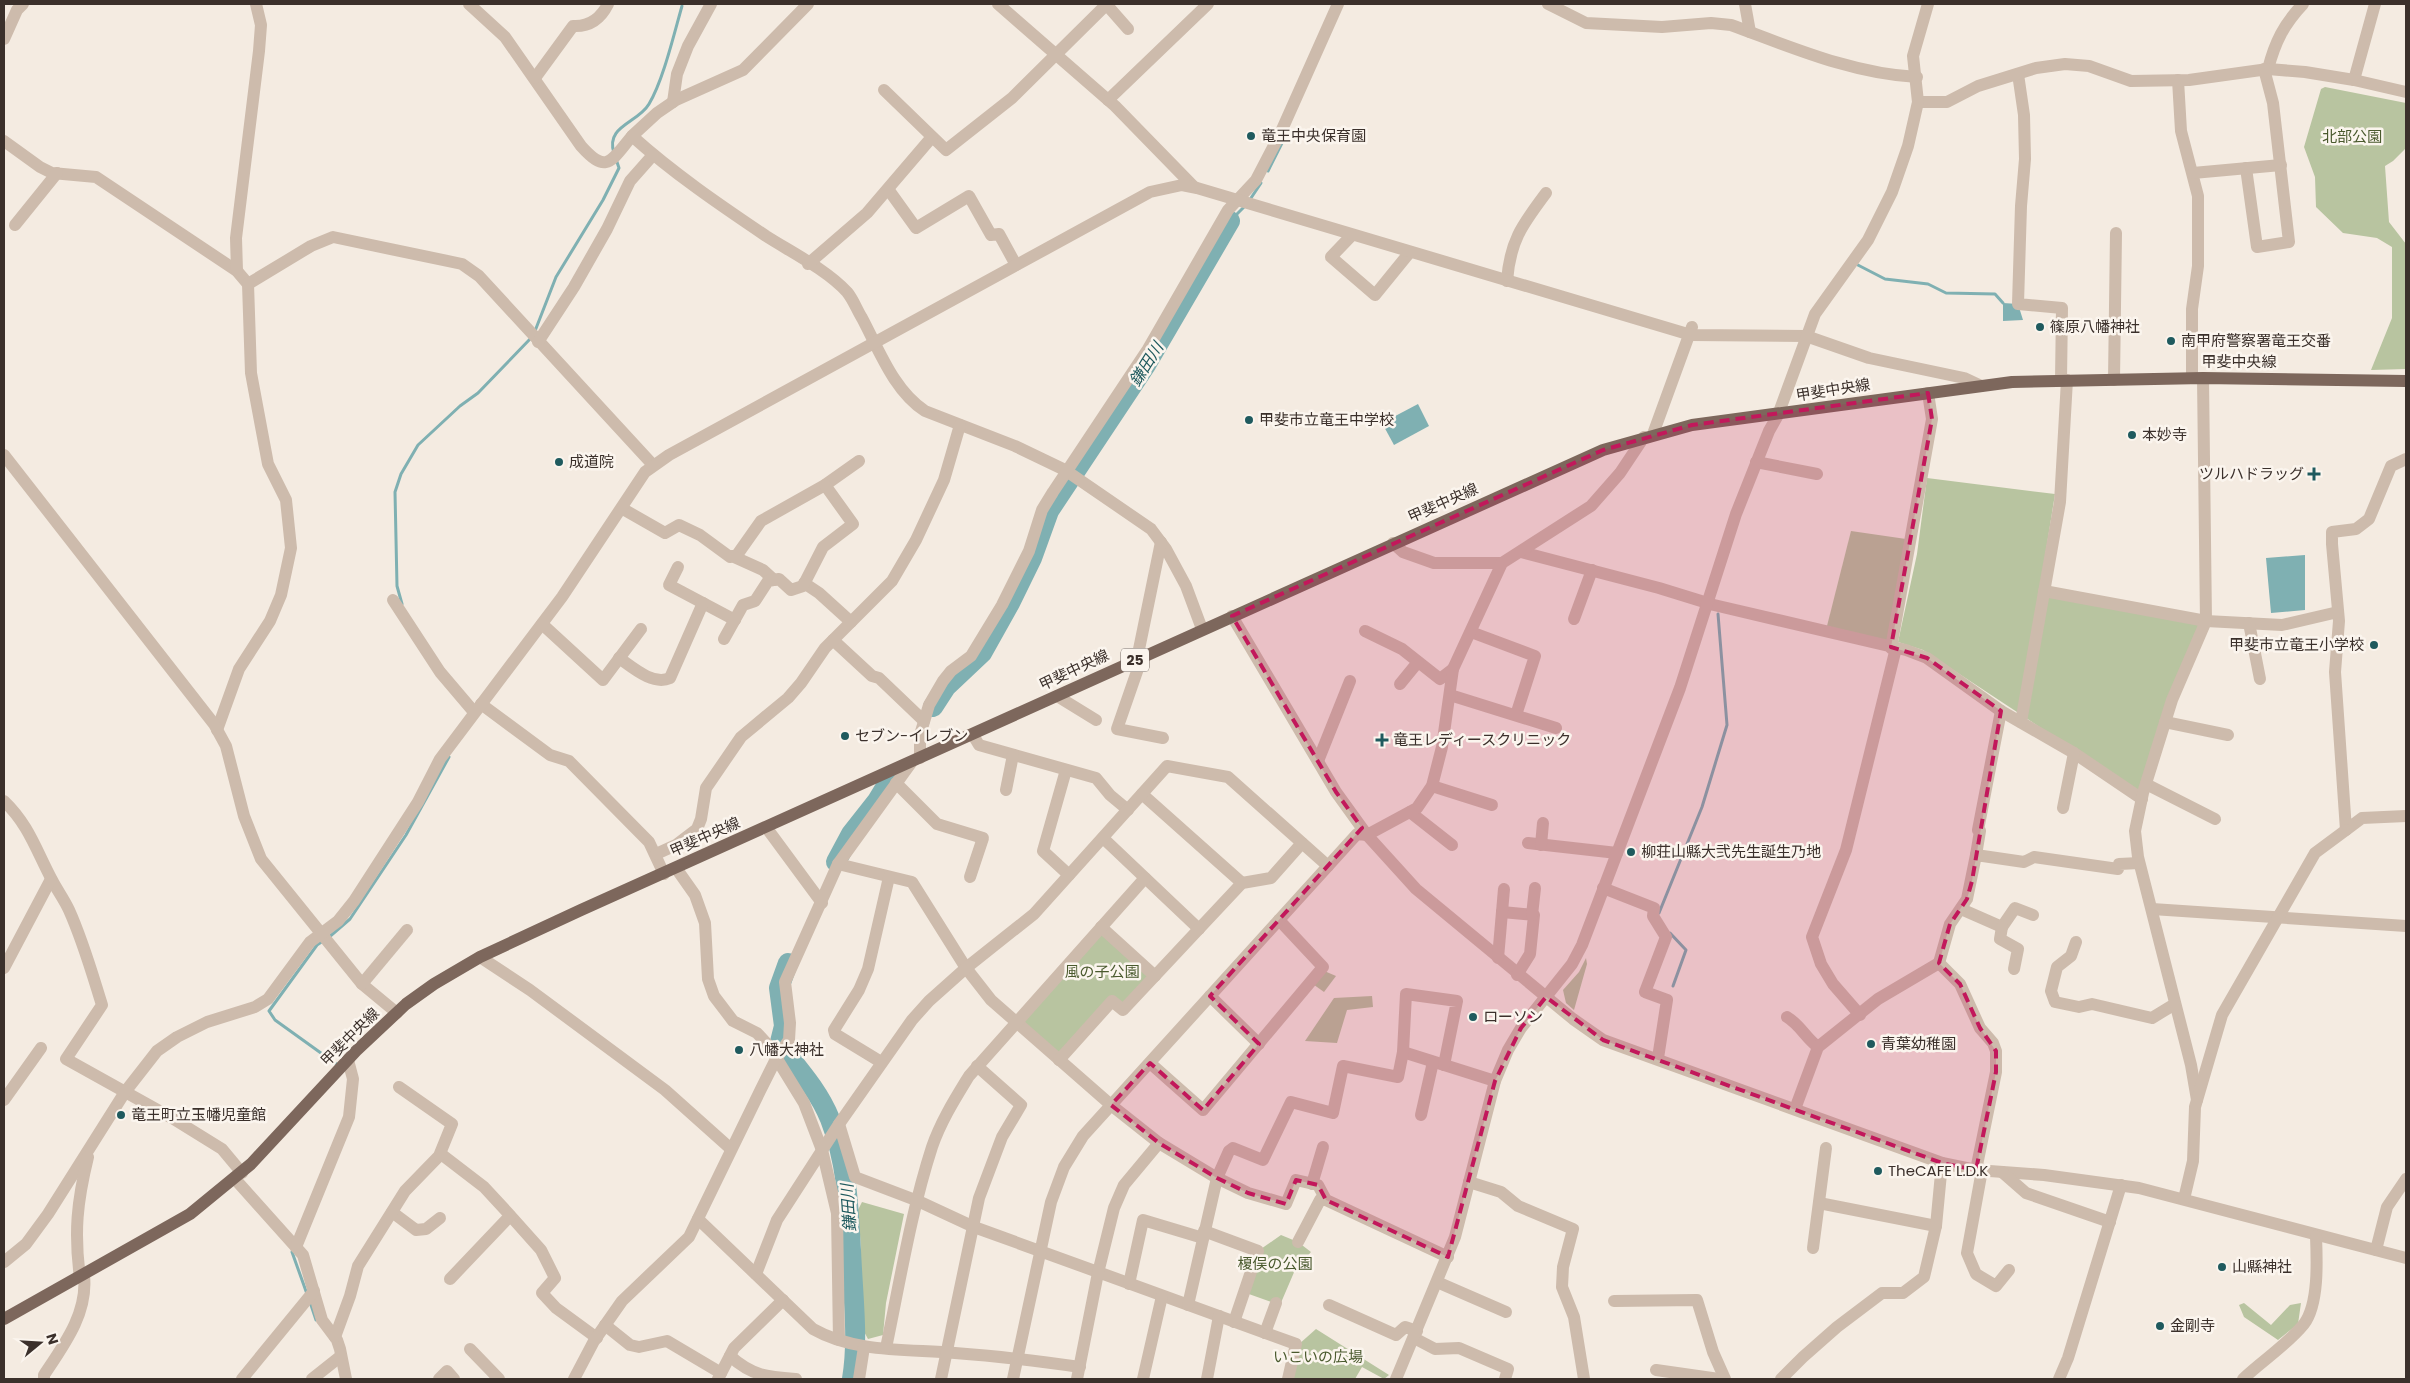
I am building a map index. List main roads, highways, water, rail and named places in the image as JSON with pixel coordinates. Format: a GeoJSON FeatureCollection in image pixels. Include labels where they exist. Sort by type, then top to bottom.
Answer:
{"type":"FeatureCollection","features":[{"type":"Feature","properties":{"kind":"main road","name":"甲斐中央線"},"geometry":{"type":"LineString","coordinates":[[4,1319],[82,1277],[190,1214],[238,1176],[348,1060],[397,1013],[434,984],[480,957],[916,761],[1202,629],[1603,450],[1692,425],[1778,415],[1982,386],[2064,380],[2198,378],[2406,381]]}},
{"type":"Feature","properties":{"kind":"water"},"geometry":{"type":"Polygon","coordinates":[[[2003,303],[2018,304],[2023,320],[2003,321],[2003,303]]]}},
{"type":"Feature","properties":{"kind":"water"},"geometry":{"type":"Polygon","coordinates":[[[1418,404],[1429,426],[1394,445],[1382,423],[1418,404]]]}},
{"type":"Feature","properties":{"kind":"water"},"geometry":{"type":"Polygon","coordinates":[[[2305,555],[2305,610],[2271,613],[2266,558],[2305,555]]]}},
{"type":"Feature","properties":{"kind":"waterway"},"geometry":{"type":"LineString","coordinates":[[614,153],[612,144],[618,131],[644,110],[654,94],[668,57],[682,6]]}},
{"type":"Feature","properties":{"kind":"waterway","name":"鎌田川"},"geometry":{"type":"LineString","coordinates":[[1268,171],[1283,141]]}},
{"type":"Feature","properties":{"kind":"waterway"},"geometry":{"type":"LineString","coordinates":[[535,331],[556,277],[603,200],[619,168],[616,159]]}},
{"type":"Feature","properties":{"kind":"waterway","name":"鎌田川"},"geometry":{"type":"LineString","coordinates":[[1249,201],[1261,183]]}},
{"type":"Feature","properties":{"kind":"waterway","name":"鎌田川"},"geometry":{"type":"LineString","coordinates":[[1230,221],[1245,206]]}},
{"type":"Feature","properties":{"kind":"waterway","name":"鎌田川"},"geometry":{"type":"LineString","coordinates":[[933,707],[946,687],[982,653],[1032,558],[1049,511],[1146,365],[1230,221]]}},
{"type":"Feature","properties":{"kind":"waterway"},"geometry":{"type":"LineString","coordinates":[[1854,263],[1885,279],[1928,284],[1946,293],[1995,294],[2003,303]]}},
{"type":"Feature","properties":{"kind":"waterway"},"geometry":{"type":"LineString","coordinates":[[402,604],[397,586],[395,492],[401,474],[418,445],[460,406],[478,393],[531,338]]}},
{"type":"Feature","properties":{"kind":"waterway"},"geometry":{"type":"LineString","coordinates":[[1659,913],[1702,807],[1727,725],[1718,614]]}},
{"type":"Feature","properties":{"kind":"waterway"},"geometry":{"type":"LineString","coordinates":[[328,938],[350,919],[406,835],[449,757]]}},
{"type":"Feature","properties":{"kind":"waterway","name":"鎌田川"},"geometry":{"type":"LineString","coordinates":[[836,862],[851,834],[877,801],[891,778]]}},
{"type":"Feature","properties":{"kind":"waterway"},"geometry":{"type":"LineString","coordinates":[[1670,933],[1686,950],[1673,986]]}},
{"type":"Feature","properties":{"kind":"waterway"},"geometry":{"type":"LineString","coordinates":[[323,941],[317,945],[269,1011],[275,1020],[339,1066]]}},
{"type":"Feature","properties":{"kind":"waterway","name":"鎌田川"},"geometry":{"type":"LineString","coordinates":[[780,1042],[784,1026],[779,988],[788,963]]}},
{"type":"Feature","properties":{"kind":"waterway","name":"鎌田川"},"geometry":{"type":"LineString","coordinates":[[786,1053],[811,1084],[830,1119],[845,1174],[849,1212],[855,1338],[852,1379]]}},
{"type":"Feature","properties":{"kind":"waterway"},"geometry":{"type":"LineString","coordinates":[[293,1248],[292,1252],[307,1294]]}},
{"type":"Feature","properties":{"kind":"waterway"},"geometry":{"type":"LineString","coordinates":[[310,1302],[316,1320]]}},
{"type":"Feature","properties":{"kind":"place","name":"竜王中央保育園"},"geometry":{"type":"Point","coordinates":[1251,136]}},
{"type":"Feature","properties":{"kind":"place","name":"篠原八幡神社"},"geometry":{"type":"Point","coordinates":[2040,327]}},
{"type":"Feature","properties":{"kind":"place","name":"南甲府警察署竜王交番"},"geometry":{"type":"Point","coordinates":[2171,341]}},
{"type":"Feature","properties":{"kind":"place","name":"甲斐市立竜王中学校"},"geometry":{"type":"Point","coordinates":[1249,420]}},
{"type":"Feature","properties":{"kind":"place","name":"本妙寺"},"geometry":{"type":"Point","coordinates":[2132,435]}},
{"type":"Feature","properties":{"kind":"place","name":"成道院"},"geometry":{"type":"Point","coordinates":[559,462]}},
{"type":"Feature","properties":{"kind":"place","name":"ツルハドラッグ"},"geometry":{"type":"Point","coordinates":[2314,474]}},
{"type":"Feature","properties":{"kind":"place","name":"甲斐市立竜王小学校"},"geometry":{"type":"Point","coordinates":[2374,645]}},
{"type":"Feature","properties":{"kind":"place","name":"セブン-イレブン"},"geometry":{"type":"Point","coordinates":[845,736]}},
{"type":"Feature","properties":{"kind":"place","name":"竜王レディースクリニック"},"geometry":{"type":"Point","coordinates":[1382,740]}},
{"type":"Feature","properties":{"kind":"place","name":"柳荘山縣大弐先生誕生乃地"},"geometry":{"type":"Point","coordinates":[1631,852]}},
{"type":"Feature","properties":{"kind":"place","name":"ローソン"},"geometry":{"type":"Point","coordinates":[1473,1017]}},
{"type":"Feature","properties":{"kind":"place","name":"青葉幼稚園"},"geometry":{"type":"Point","coordinates":[1871,1044]}},
{"type":"Feature","properties":{"kind":"place","name":"八幡大神社"},"geometry":{"type":"Point","coordinates":[739,1050]}},
{"type":"Feature","properties":{"kind":"place","name":"竜王町立玉幡児童館"},"geometry":{"type":"Point","coordinates":[121,1115]}},
{"type":"Feature","properties":{"kind":"place","name":"TheCAFE L.D.K"},"geometry":{"type":"Point","coordinates":[1878,1171]}},
{"type":"Feature","properties":{"kind":"place","name":"山縣神社"},"geometry":{"type":"Point","coordinates":[2222,1267]}},
{"type":"Feature","properties":{"kind":"place","name":"金剛寺"},"geometry":{"type":"Point","coordinates":[2160,1326]}},
{"type":"Feature","properties":{"kind":"park label","name":"北部公園"},"geometry":{"type":"Point","coordinates":[2352,137]}},
{"type":"Feature","properties":{"kind":"park label","name":"風の子公園"},"geometry":{"type":"Point","coordinates":[1102,972]}},
{"type":"Feature","properties":{"kind":"park label","name":"榎俣の公園"},"geometry":{"type":"Point","coordinates":[1275,1264]}},
{"type":"Feature","properties":{"kind":"park label","name":"いこいの広場"},"geometry":{"type":"Point","coordinates":[1318,1357]}}]}
